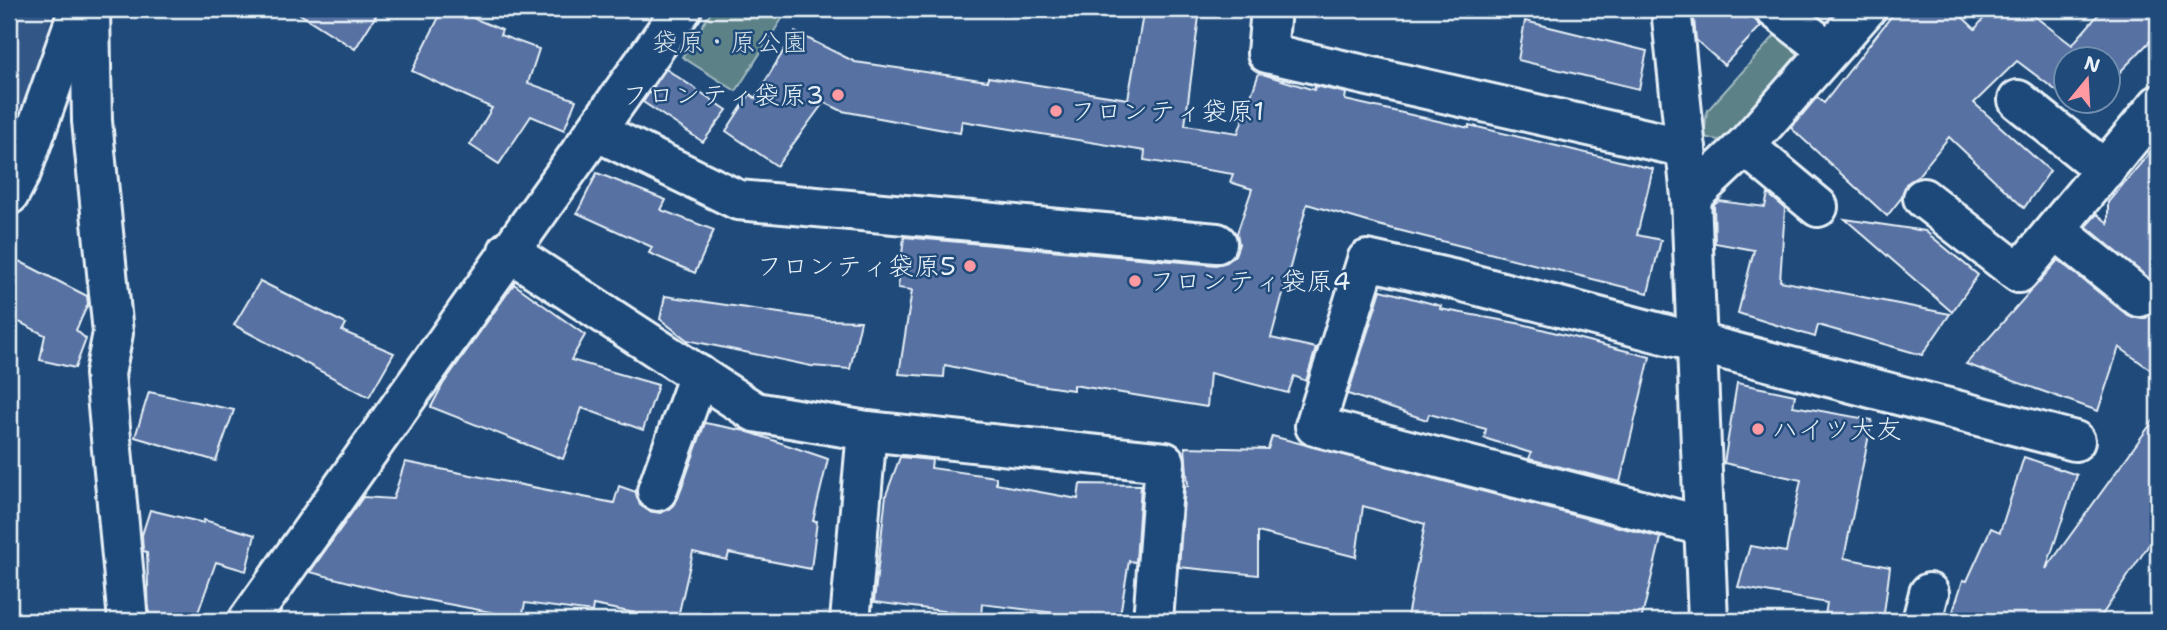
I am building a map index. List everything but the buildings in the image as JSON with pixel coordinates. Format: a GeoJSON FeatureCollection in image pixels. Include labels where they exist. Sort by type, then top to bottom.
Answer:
{"type":"FeatureCollection","features":[{"type":"Feature","properties":{"kind":"street"},"geometry":{"type":"LineString","coordinates":[[9,195],[22,170],[79,9]]}},
{"type":"Feature","properties":{"kind":"street"},"geometry":{"type":"LineString","coordinates":[[90,9],[92,121],[113,333],[105,374],[128,621]]}},
{"type":"Feature","properties":{"kind":"street"},"geometry":{"type":"LineString","coordinates":[[250,621],[508,251],[682,9]]}},
{"type":"Feature","properties":{"kind":"street"},"geometry":{"type":"LineString","coordinates":[[1271,9],[1267,53],[1686,148]]}},
{"type":"Feature","properties":{"kind":"street"},"geometry":{"type":"LineString","coordinates":[[1671,9],[1691,197],[1708,621]]}},
{"type":"Feature","properties":{"kind":"street"},"geometry":{"type":"LineString","coordinates":[[1775,9],[1828,50]]}},
{"type":"Feature","properties":{"kind":"street"},"geometry":{"type":"LineString","coordinates":[[1691,197],[1745,146],[1866,9]]}},
{"type":"Feature","properties":{"kind":"street"},"geometry":{"type":"LineString","coordinates":[[2018,100],[2105,170]]}},
{"type":"Feature","properties":{"kind":"street"},"geometry":{"type":"LineString","coordinates":[[1923,198],[2019,273],[2158,105]]}},
{"type":"Feature","properties":{"kind":"street"},"geometry":{"type":"LineString","coordinates":[[596,131],[738,200],[1217,243]]}},
{"type":"Feature","properties":{"kind":"street"},"geometry":{"type":"LineString","coordinates":[[1745,146],[1818,207]]}},
{"type":"Feature","properties":{"kind":"street"},"geometry":{"type":"LineString","coordinates":[[2056,230],[2139,297]]}},
{"type":"Feature","properties":{"kind":"street"},"geometry":{"type":"LineString","coordinates":[[508,251],[755,412],[867,431],[1165,462],[1153,621]]}},
{"type":"Feature","properties":{"kind":"street"},"geometry":{"type":"LineString","coordinates":[[1703,526],[1315,426],[1367,260],[1456,280],[2075,441]]}},
{"type":"Feature","properties":{"kind":"street"},"geometry":{"type":"LineString","coordinates":[[657,491],[699,375]]}},
{"type":"Feature","properties":{"kind":"street"},"geometry":{"type":"LineString","coordinates":[[850,621],[867,431]]}},
{"type":"Feature","properties":{"kind":"shaded area"},"geometry":{"type":"Polygon","coordinates":[[[9,9],[51,9],[44,52],[9,138],[9,9]]]}},
{"type":"Feature","properties":{"kind":"green space","name":"袋原・原公園"},"geometry":{"type":"Polygon","coordinates":[[[713,9],[787,11],[736,91],[682,57],[713,9]]]}},
{"type":"Feature","properties":{"kind":"green space"},"geometry":{"type":"Polygon","coordinates":[[[1778,32],[1802,49],[1723,141],[1704,137],[1707,111],[1778,32]]]}},
{"type":"Feature","properties":{"kind":"place","name":"フロンティ袋原3"},"geometry":{"type":"Point","coordinates":[838,95]}},
{"type":"Feature","properties":{"kind":"place","name":"フロンティ袋原1"},"geometry":{"type":"Point","coordinates":[1056,111]}},
{"type":"Feature","properties":{"kind":"place","name":"フロンティ袋原5"},"geometry":{"type":"Point","coordinates":[970,266]}},
{"type":"Feature","properties":{"kind":"place","name":"フロンティ袋原4"},"geometry":{"type":"Point","coordinates":[1135,281]}},
{"type":"Feature","properties":{"kind":"place","name":"ハイツ大友"},"geometry":{"type":"Point","coordinates":[1758,429]}}]}
